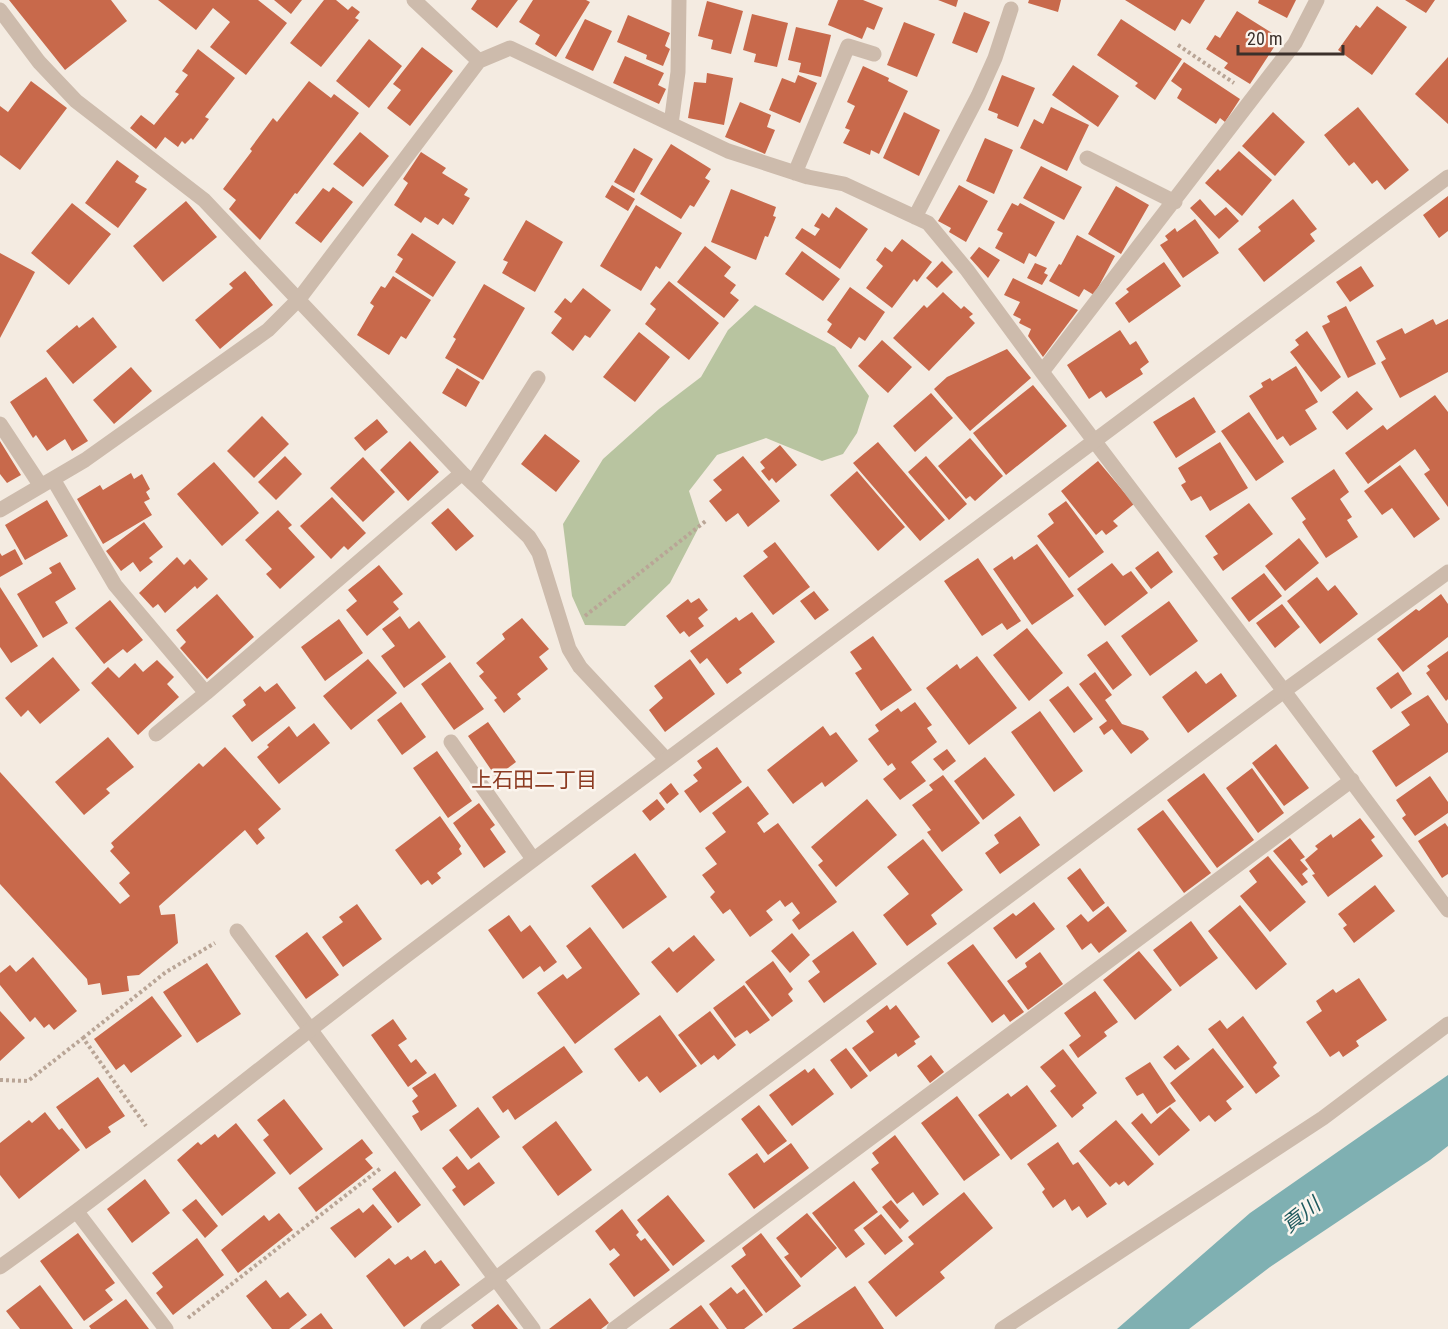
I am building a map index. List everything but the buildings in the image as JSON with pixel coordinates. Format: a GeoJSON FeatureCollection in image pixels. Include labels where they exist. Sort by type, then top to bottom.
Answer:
{"type":"FeatureCollection","features":[{"type":"Feature","properties":{"kind":"street"},"geometry":{"type":"LineString","coordinates":[[414,0],[479,61]]}},
{"type":"Feature","properties":{"kind":"street"},"geometry":{"type":"LineString","coordinates":[[671,124],[678,72],[679,0]]}},
{"type":"Feature","properties":{"kind":"street"},"geometry":{"type":"LineString","coordinates":[[1042,372],[1295,44],[1317,0]]}},
{"type":"Feature","properties":{"kind":"street"},"geometry":{"type":"LineString","coordinates":[[915,217],[978,96],[995,58],[1011,9]]}},
{"type":"Feature","properties":{"kind":"street"},"geometry":{"type":"LineString","coordinates":[[0,10],[39,62],[76,101],[204,200],[467,478],[529,537],[539,553],[569,648],[580,667],[666,759]]}},
{"type":"Feature","properties":{"kind":"street"},"geometry":{"type":"LineString","coordinates":[[795,173],[848,46],[874,54]]}},
{"type":"Feature","properties":{"kind":"street"},"geometry":{"type":"LineString","coordinates":[[0,510],[85,460],[268,330],[299,299],[479,61],[510,48],[728,151],[795,173],[844,184],[928,223],[967,270],[1352,780],[1442,889],[1448,910]]}},
{"type":"Feature","properties":{"kind":"street"},"geometry":{"type":"LineString","coordinates":[[1087,158],[1174,202]]}},
{"type":"Feature","properties":{"kind":"street"},"geometry":{"type":"LineString","coordinates":[[0,1267],[77,1212],[310,1028],[666,759],[1448,177]]}},
{"type":"Feature","properties":{"kind":"street"},"geometry":{"type":"LineString","coordinates":[[156,734],[467,478],[538,378]]}},
{"type":"Feature","properties":{"kind":"street"},"geometry":{"type":"LineString","coordinates":[[0,424],[47,482],[115,585],[206,693]]}},
{"type":"Feature","properties":{"kind":"street"},"geometry":{"type":"LineString","coordinates":[[428,1329],[1284,691],[1448,572]]}},
{"type":"Feature","properties":{"kind":"street"},"geometry":{"type":"LineString","coordinates":[[451,742],[533,860]]}},
{"type":"Feature","properties":{"kind":"street"},"geometry":{"type":"LineString","coordinates":[[614,1329],[1352,780]]}},
{"type":"Feature","properties":{"kind":"street"},"geometry":{"type":"LineString","coordinates":[[237,931],[533,1329]]}},
{"type":"Feature","properties":{"kind":"street"},"geometry":{"type":"LineString","coordinates":[[1002,1329],[1323,1118],[1448,1024]]}},
{"type":"Feature","properties":{"kind":"street"},"geometry":{"type":"LineString","coordinates":[[77,1212],[166,1329]]}},
{"type":"Feature","properties":{"kind":"path"},"geometry":{"type":"LineString","coordinates":[[1178,45],[1255,96]]}},
{"type":"Feature","properties":{"kind":"path"},"geometry":{"type":"LineString","coordinates":[[564,632],[707,520]]}},
{"type":"Feature","properties":{"kind":"path"},"geometry":{"type":"LineString","coordinates":[[0,1080],[28,1081],[166,972],[237,931]]}},
{"type":"Feature","properties":{"kind":"path"},"geometry":{"type":"LineString","coordinates":[[83,1038],[160,1146]]}},
{"type":"Feature","properties":{"kind":"path"},"geometry":{"type":"LineString","coordinates":[[182,1322],[402,1152]]}},
{"type":"Feature","properties":{"kind":"green space"},"geometry":{"type":"Polygon","coordinates":[[[755,305],[835,347],[869,396],[857,433],[843,454],[822,461],[766,438],[717,455],[689,491],[700,525],[670,583],[625,626],[585,625],[572,596],[563,524],[603,459],[659,409],[701,377],[728,330],[755,305]]]}},
{"type":"Feature","properties":{"kind":"water","name":"貢川"},"geometry":{"type":"Polygon","coordinates":[[[1448,1075],[1448,1146],[1430,1160],[1270,1267],[1189,1329],[1117,1329],[1250,1213],[1448,1075]]]}},
{"type":"Feature","properties":{"kind":"district","name":"上石田二丁目"},"geometry":{"type":"Point","coordinates":[534,780]}}]}
